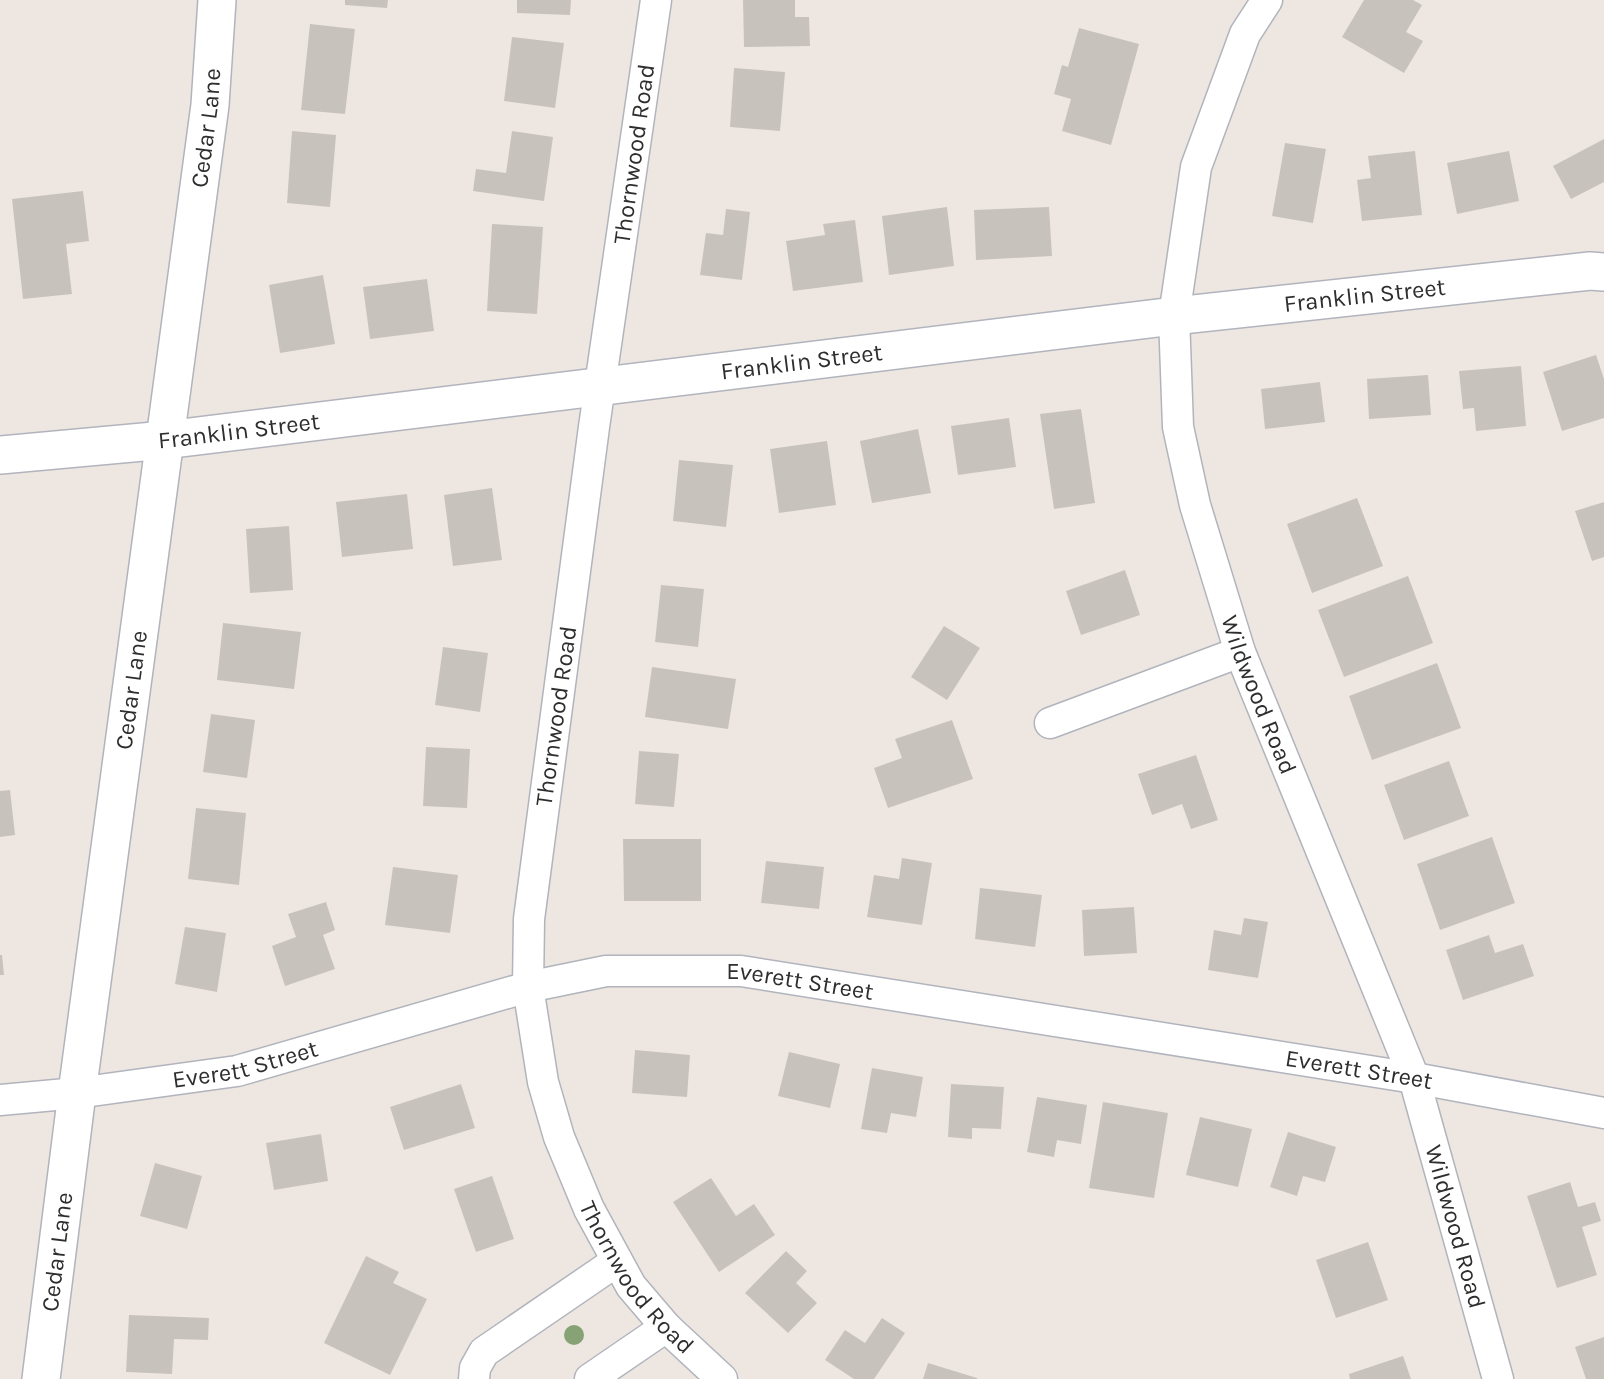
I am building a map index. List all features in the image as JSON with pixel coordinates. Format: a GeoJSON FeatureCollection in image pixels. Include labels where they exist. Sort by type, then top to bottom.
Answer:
{"type":"FeatureCollection","features":[{"type":"Feature","properties":{"kind":"street","name":"Cedar Lane"},"geometry":{"type":"LineString","coordinates":[[41,1379],[210,105],[217,0]]}},
{"type":"Feature","properties":{"kind":"street","name":"Thornwood Road"},"geometry":{"type":"LineString","coordinates":[[656,0],[599,387],[529,919],[528,987],[543,1082],[559,1137],[589,1209],[631,1286],[666,1328],[722,1379]]}},
{"type":"Feature","properties":{"kind":"street","name":"Wildwood Road"},"geometry":{"type":"LineString","coordinates":[[1267,0],[1245,34],[1196,167],[1174,316],[1178,427],[1195,505],[1240,652],[1414,1078],[1498,1379]]}},
{"type":"Feature","properties":{"kind":"street","name":"Franklin Street"},"geometry":{"type":"LineString","coordinates":[[0,455],[165,440],[1174,316],[1576,272],[1604,272]]}},
{"type":"Feature","properties":{"kind":"street"},"geometry":{"type":"LineString","coordinates":[[1051,723],[1240,652]]}},
{"type":"Feature","properties":{"kind":"street","name":"Everett Street"},"geometry":{"type":"LineString","coordinates":[[0,1100],[77,1093],[237,1071],[528,987],[606,971],[741,971],[1414,1078],[1604,1113]]}},
{"type":"Feature","properties":{"kind":"street"},"geometry":{"type":"LineString","coordinates":[[474,1379],[475,1368],[484,1352],[617,1261]]}},
{"type":"Feature","properties":{"kind":"street"},"geometry":{"type":"LineString","coordinates":[[590,1379],[666,1328]]}},
{"type":"Feature","properties":{"kind":"building"},"geometry":{"type":"Polygon","coordinates":[[[345,0],[388,0],[387,8],[345,5],[345,0]]]}},
{"type":"Feature","properties":{"kind":"building"},"geometry":{"type":"Polygon","coordinates":[[[517,0],[571,0],[570,15],[517,13],[517,0]]]}},
{"type":"Feature","properties":{"kind":"building"},"geometry":{"type":"Polygon","coordinates":[[[743,0],[795,0],[795,17],[809,17],[810,46],[744,47],[743,0]]]}},
{"type":"Feature","properties":{"kind":"building"},"geometry":{"type":"Polygon","coordinates":[[[1364,0],[1413,0],[1422,5],[1406,32],[1423,41],[1404,73],[1342,37],[1364,0]]]}},
{"type":"Feature","properties":{"kind":"building"},"geometry":{"type":"Polygon","coordinates":[[[310,24],[355,29],[345,114],[301,110],[310,24]]]}},
{"type":"Feature","properties":{"kind":"building"},"geometry":{"type":"Polygon","coordinates":[[[1079,28],[1139,44],[1111,145],[1062,131],[1071,99],[1054,94],[1062,65],[1068,67],[1079,28]]]}},
{"type":"Feature","properties":{"kind":"building"},"geometry":{"type":"Polygon","coordinates":[[[512,37],[564,43],[555,108],[504,101],[512,37]]]}},
{"type":"Feature","properties":{"kind":"building"},"geometry":{"type":"Polygon","coordinates":[[[734,68],[785,72],[780,131],[730,127],[734,68]]]}},
{"type":"Feature","properties":{"kind":"building"},"geometry":{"type":"Polygon","coordinates":[[[292,131],[336,135],[330,207],[287,203],[292,131]]]}},
{"type":"Feature","properties":{"kind":"building"},"geometry":{"type":"Polygon","coordinates":[[[512,131],[553,137],[544,201],[473,191],[476,169],[506,173],[512,131]]]}},
{"type":"Feature","properties":{"kind":"building"},"geometry":{"type":"Polygon","coordinates":[[[1604,139],[1604,182],[1571,199],[1553,166],[1604,139]]]}},
{"type":"Feature","properties":{"kind":"building"},"geometry":{"type":"Polygon","coordinates":[[[1285,143],[1326,149],[1313,223],[1272,216],[1285,143]]]}},
{"type":"Feature","properties":{"kind":"building"},"geometry":{"type":"Polygon","coordinates":[[[1415,151],[1422,215],[1362,221],[1357,180],[1371,178],[1368,156],[1415,151]]]}},
{"type":"Feature","properties":{"kind":"building"},"geometry":{"type":"Polygon","coordinates":[[[1509,151],[1519,201],[1457,214],[1447,163],[1509,151]]]}},
{"type":"Feature","properties":{"kind":"building"},"geometry":{"type":"Polygon","coordinates":[[[83,191],[89,241],[66,244],[72,294],[23,299],[12,199],[83,191]]]}},
{"type":"Feature","properties":{"kind":"building"},"geometry":{"type":"Polygon","coordinates":[[[947,207],[954,266],[889,275],[882,216],[947,207]]]}},
{"type":"Feature","properties":{"kind":"building"},"geometry":{"type":"Polygon","coordinates":[[[1049,207],[1052,256],[976,260],[974,210],[1049,207]]]}},
{"type":"Feature","properties":{"kind":"building"},"geometry":{"type":"Polygon","coordinates":[[[726,209],[750,212],[742,280],[700,275],[706,233],[723,235],[726,209]]]}},
{"type":"Feature","properties":{"kind":"building"},"geometry":{"type":"Polygon","coordinates":[[[855,220],[863,282],[793,291],[786,241],[825,235],[823,224],[855,220]]]}},
{"type":"Feature","properties":{"kind":"building"},"geometry":{"type":"Polygon","coordinates":[[[492,224],[543,227],[537,314],[487,311],[492,224]]]}},
{"type":"Feature","properties":{"kind":"building"},"geometry":{"type":"Polygon","coordinates":[[[323,275],[335,344],[280,353],[269,285],[323,275]]]}},
{"type":"Feature","properties":{"kind":"building"},"geometry":{"type":"Polygon","coordinates":[[[427,279],[434,331],[370,339],[363,287],[427,279]]]}},
{"type":"Feature","properties":{"kind":"building"},"geometry":{"type":"Polygon","coordinates":[[[1596,355],[1604,379],[1604,418],[1562,431],[1543,372],[1596,355]]]}},
{"type":"Feature","properties":{"kind":"building"},"geometry":{"type":"Polygon","coordinates":[[[1521,366],[1526,426],[1476,431],[1474,408],[1463,409],[1459,371],[1521,366]]]}},
{"type":"Feature","properties":{"kind":"building"},"geometry":{"type":"Polygon","coordinates":[[[1428,375],[1431,415],[1369,419],[1367,379],[1428,375]]]}},
{"type":"Feature","properties":{"kind":"building"},"geometry":{"type":"Polygon","coordinates":[[[1320,382],[1325,422],[1265,429],[1261,389],[1320,382]]]}},
{"type":"Feature","properties":{"kind":"building"},"geometry":{"type":"Polygon","coordinates":[[[1081,409],[1095,503],[1054,509],[1040,414],[1081,409]]]}},
{"type":"Feature","properties":{"kind":"building"},"geometry":{"type":"Polygon","coordinates":[[[1009,418],[1016,467],[958,475],[951,426],[1009,418]]]}},
{"type":"Feature","properties":{"kind":"building"},"geometry":{"type":"Polygon","coordinates":[[[918,429],[931,493],[872,503],[860,441],[918,429]]]}},
{"type":"Feature","properties":{"kind":"building"},"geometry":{"type":"Polygon","coordinates":[[[827,441],[836,505],[779,513],[770,449],[827,441]]]}},
{"type":"Feature","properties":{"kind":"building"},"geometry":{"type":"Polygon","coordinates":[[[679,460],[733,465],[726,527],[673,521],[679,460]]]}},
{"type":"Feature","properties":{"kind":"building"},"geometry":{"type":"Polygon","coordinates":[[[492,488],[502,560],[453,566],[444,495],[492,488]]]}},
{"type":"Feature","properties":{"kind":"building"},"geometry":{"type":"Polygon","coordinates":[[[407,494],[413,549],[342,557],[336,502],[407,494]]]}},
{"type":"Feature","properties":{"kind":"building"},"geometry":{"type":"Polygon","coordinates":[[[1357,498],[1383,566],[1312,593],[1287,524],[1357,498]]]}},
{"type":"Feature","properties":{"kind":"building"},"geometry":{"type":"Polygon","coordinates":[[[1604,502],[1604,557],[1592,561],[1575,511],[1604,502]]]}},
{"type":"Feature","properties":{"kind":"building"},"geometry":{"type":"Polygon","coordinates":[[[289,526],[293,590],[250,593],[246,529],[289,526]]]}},
{"type":"Feature","properties":{"kind":"building"},"geometry":{"type":"Polygon","coordinates":[[[1125,570],[1140,615],[1081,635],[1066,591],[1125,570]]]}},
{"type":"Feature","properties":{"kind":"building"},"geometry":{"type":"Polygon","coordinates":[[[1408,576],[1433,643],[1344,677],[1318,610],[1408,576]]]}},
{"type":"Feature","properties":{"kind":"building"},"geometry":{"type":"Polygon","coordinates":[[[661,585],[704,589],[698,647],[655,642],[661,585]]]}},
{"type":"Feature","properties":{"kind":"building"},"geometry":{"type":"Polygon","coordinates":[[[223,623],[301,632],[294,689],[217,680],[223,623]]]}},
{"type":"Feature","properties":{"kind":"building"},"geometry":{"type":"Polygon","coordinates":[[[944,626],[980,648],[947,700],[911,677],[944,626]]]}},
{"type":"Feature","properties":{"kind":"building"},"geometry":{"type":"Polygon","coordinates":[[[443,647],[488,653],[480,712],[435,705],[443,647]]]}},
{"type":"Feature","properties":{"kind":"building"},"geometry":{"type":"Polygon","coordinates":[[[1437,663],[1461,728],[1372,760],[1349,696],[1437,663]]]}},
{"type":"Feature","properties":{"kind":"building"},"geometry":{"type":"Polygon","coordinates":[[[652,667],[736,679],[728,729],[645,717],[652,667]]]}},
{"type":"Feature","properties":{"kind":"building"},"geometry":{"type":"Polygon","coordinates":[[[211,714],[255,720],[247,778],[203,772],[211,714]]]}},
{"type":"Feature","properties":{"kind":"building"},"geometry":{"type":"Polygon","coordinates":[[[952,720],[973,779],[888,808],[874,768],[902,758],[895,739],[952,720]]]}},
{"type":"Feature","properties":{"kind":"building"},"geometry":{"type":"Polygon","coordinates":[[[426,747],[470,749],[467,808],[423,806],[426,747]]]}},
{"type":"Feature","properties":{"kind":"building"},"geometry":{"type":"Polygon","coordinates":[[[639,751],[679,754],[674,807],[635,804],[639,751]]]}},
{"type":"Feature","properties":{"kind":"building"},"geometry":{"type":"Polygon","coordinates":[[[1196,755],[1218,820],[1191,829],[1182,804],[1152,815],[1138,774],[1196,755]]]}},
{"type":"Feature","properties":{"kind":"building"},"geometry":{"type":"Polygon","coordinates":[[[1449,761],[1469,816],[1404,840],[1384,785],[1449,761]]]}},
{"type":"Feature","properties":{"kind":"building"},"geometry":{"type":"Polygon","coordinates":[[[10,790],[15,835],[0,837],[0,791],[10,790]]]}},
{"type":"Feature","properties":{"kind":"building"},"geometry":{"type":"Polygon","coordinates":[[[196,808],[246,813],[239,885],[188,879],[196,808]]]}},
{"type":"Feature","properties":{"kind":"building"},"geometry":{"type":"Polygon","coordinates":[[[1492,837],[1515,903],[1440,930],[1417,864],[1492,837]]]}},
{"type":"Feature","properties":{"kind":"building"},"geometry":{"type":"Polygon","coordinates":[[[623,839],[701,839],[701,901],[624,901],[623,839]]]}},
{"type":"Feature","properties":{"kind":"building"},"geometry":{"type":"Polygon","coordinates":[[[902,858],[932,863],[922,925],[867,917],[874,875],[899,879],[902,858]]]}},
{"type":"Feature","properties":{"kind":"building"},"geometry":{"type":"Polygon","coordinates":[[[766,861],[824,867],[819,909],[761,903],[766,861]]]}},
{"type":"Feature","properties":{"kind":"building"},"geometry":{"type":"Polygon","coordinates":[[[393,867],[458,875],[450,933],[385,925],[393,867]]]}},
{"type":"Feature","properties":{"kind":"building"},"geometry":{"type":"Polygon","coordinates":[[[980,888],[1042,895],[1035,947],[975,939],[980,888]]]}},
{"type":"Feature","properties":{"kind":"building"},"geometry":{"type":"Polygon","coordinates":[[[326,902],[335,930],[323,935],[335,969],[285,986],[272,946],[296,937],[288,914],[326,902]]]}},
{"type":"Feature","properties":{"kind":"building"},"geometry":{"type":"Polygon","coordinates":[[[1134,907],[1137,953],[1084,956],[1082,910],[1134,907]]]}},
{"type":"Feature","properties":{"kind":"building"},"geometry":{"type":"Polygon","coordinates":[[[1244,918],[1268,922],[1258,978],[1208,970],[1214,930],[1241,935],[1244,918]]]}},
{"type":"Feature","properties":{"kind":"building"},"geometry":{"type":"Polygon","coordinates":[[[185,927],[226,933],[217,992],[175,984],[185,927]]]}},
{"type":"Feature","properties":{"kind":"building"},"geometry":{"type":"Polygon","coordinates":[[[1489,935],[1495,953],[1523,944],[1534,976],[1463,1000],[1446,950],[1489,935]]]}},
{"type":"Feature","properties":{"kind":"building"},"geometry":{"type":"Polygon","coordinates":[[[2,955],[4,975],[0,975],[2,955]]]}},
{"type":"Feature","properties":{"kind":"building"},"geometry":{"type":"Polygon","coordinates":[[[635,1050],[690,1055],[687,1097],[632,1093],[635,1050]]]}},
{"type":"Feature","properties":{"kind":"building"},"geometry":{"type":"Polygon","coordinates":[[[789,1052],[840,1064],[830,1108],[778,1096],[789,1052]]]}},
{"type":"Feature","properties":{"kind":"building"},"geometry":{"type":"Polygon","coordinates":[[[872,1068],[923,1077],[916,1117],[891,1113],[887,1133],[861,1129],[872,1068]]]}},
{"type":"Feature","properties":{"kind":"building"},"geometry":{"type":"Polygon","coordinates":[[[461,1084],[475,1128],[404,1150],[390,1107],[461,1084]]]}},
{"type":"Feature","properties":{"kind":"building"},"geometry":{"type":"Polygon","coordinates":[[[951,1084],[1004,1087],[1001,1129],[972,1128],[972,1139],[948,1137],[951,1084]]]}},
{"type":"Feature","properties":{"kind":"building"},"geometry":{"type":"Polygon","coordinates":[[[1037,1097],[1087,1105],[1081,1144],[1057,1140],[1054,1157],[1027,1152],[1037,1097]]]}},
{"type":"Feature","properties":{"kind":"building"},"geometry":{"type":"Polygon","coordinates":[[[1103,1102],[1168,1113],[1154,1198],[1089,1188],[1103,1102]]]}},
{"type":"Feature","properties":{"kind":"building"},"geometry":{"type":"Polygon","coordinates":[[[1200,1117],[1252,1129],[1238,1187],[1186,1175],[1200,1117]]]}},
{"type":"Feature","properties":{"kind":"building"},"geometry":{"type":"Polygon","coordinates":[[[1288,1132],[1336,1147],[1325,1182],[1303,1176],[1297,1196],[1270,1187],[1288,1132]]]}},
{"type":"Feature","properties":{"kind":"building"},"geometry":{"type":"Polygon","coordinates":[[[321,1134],[328,1181],[274,1190],[266,1143],[321,1134]]]}},
{"type":"Feature","properties":{"kind":"building"},"geometry":{"type":"Polygon","coordinates":[[[155,1163],[202,1176],[187,1229],[140,1216],[155,1163]]]}},
{"type":"Feature","properties":{"kind":"building"},"geometry":{"type":"Polygon","coordinates":[[[492,1176],[514,1239],[476,1252],[454,1189],[492,1176]]]}},
{"type":"Feature","properties":{"kind":"building"},"geometry":{"type":"Polygon","coordinates":[[[711,1178],[736,1216],[754,1204],[775,1235],[719,1272],[673,1202],[711,1178]]]}},
{"type":"Feature","properties":{"kind":"building"},"geometry":{"type":"Polygon","coordinates":[[[1570,1182],[1578,1207],[1595,1202],[1601,1221],[1582,1227],[1597,1275],[1557,1288],[1527,1196],[1570,1182]]]}},
{"type":"Feature","properties":{"kind":"building"},"geometry":{"type":"Polygon","coordinates":[[[1368,1242],[1388,1300],[1336,1318],[1316,1260],[1368,1242]]]}},
{"type":"Feature","properties":{"kind":"building"},"geometry":{"type":"Polygon","coordinates":[[[786,1251],[807,1271],[796,1283],[817,1303],[788,1333],[745,1293],[786,1251]]]}},
{"type":"Feature","properties":{"kind":"building"},"geometry":{"type":"Polygon","coordinates":[[[366,1256],[399,1272],[393,1283],[427,1299],[390,1375],[324,1343],[366,1256]]]}},
{"type":"Feature","properties":{"kind":"building"},"geometry":{"type":"Polygon","coordinates":[[[129,1315],[209,1318],[208,1340],[174,1339],[172,1374],[126,1372],[129,1315]]]}},
{"type":"Feature","properties":{"kind":"building"},"geometry":{"type":"Polygon","coordinates":[[[882,1318],[905,1333],[874,1379],[854,1379],[825,1360],[845,1330],[865,1343],[882,1318]]]}},
{"type":"Feature","properties":{"kind":"building"},"geometry":{"type":"Polygon","coordinates":[[[1604,1337],[1604,1379],[1586,1379],[1575,1347],[1604,1337]]]}},
{"type":"Feature","properties":{"kind":"building"},"geometry":{"type":"Polygon","coordinates":[[[1403,1356],[1411,1379],[1350,1379],[1349,1374],[1403,1356]]]}},
{"type":"Feature","properties":{"kind":"building"},"geometry":{"type":"Polygon","coordinates":[[[928,1363],[977,1378],[977,1379],[923,1379],[928,1363]]]}}]}
